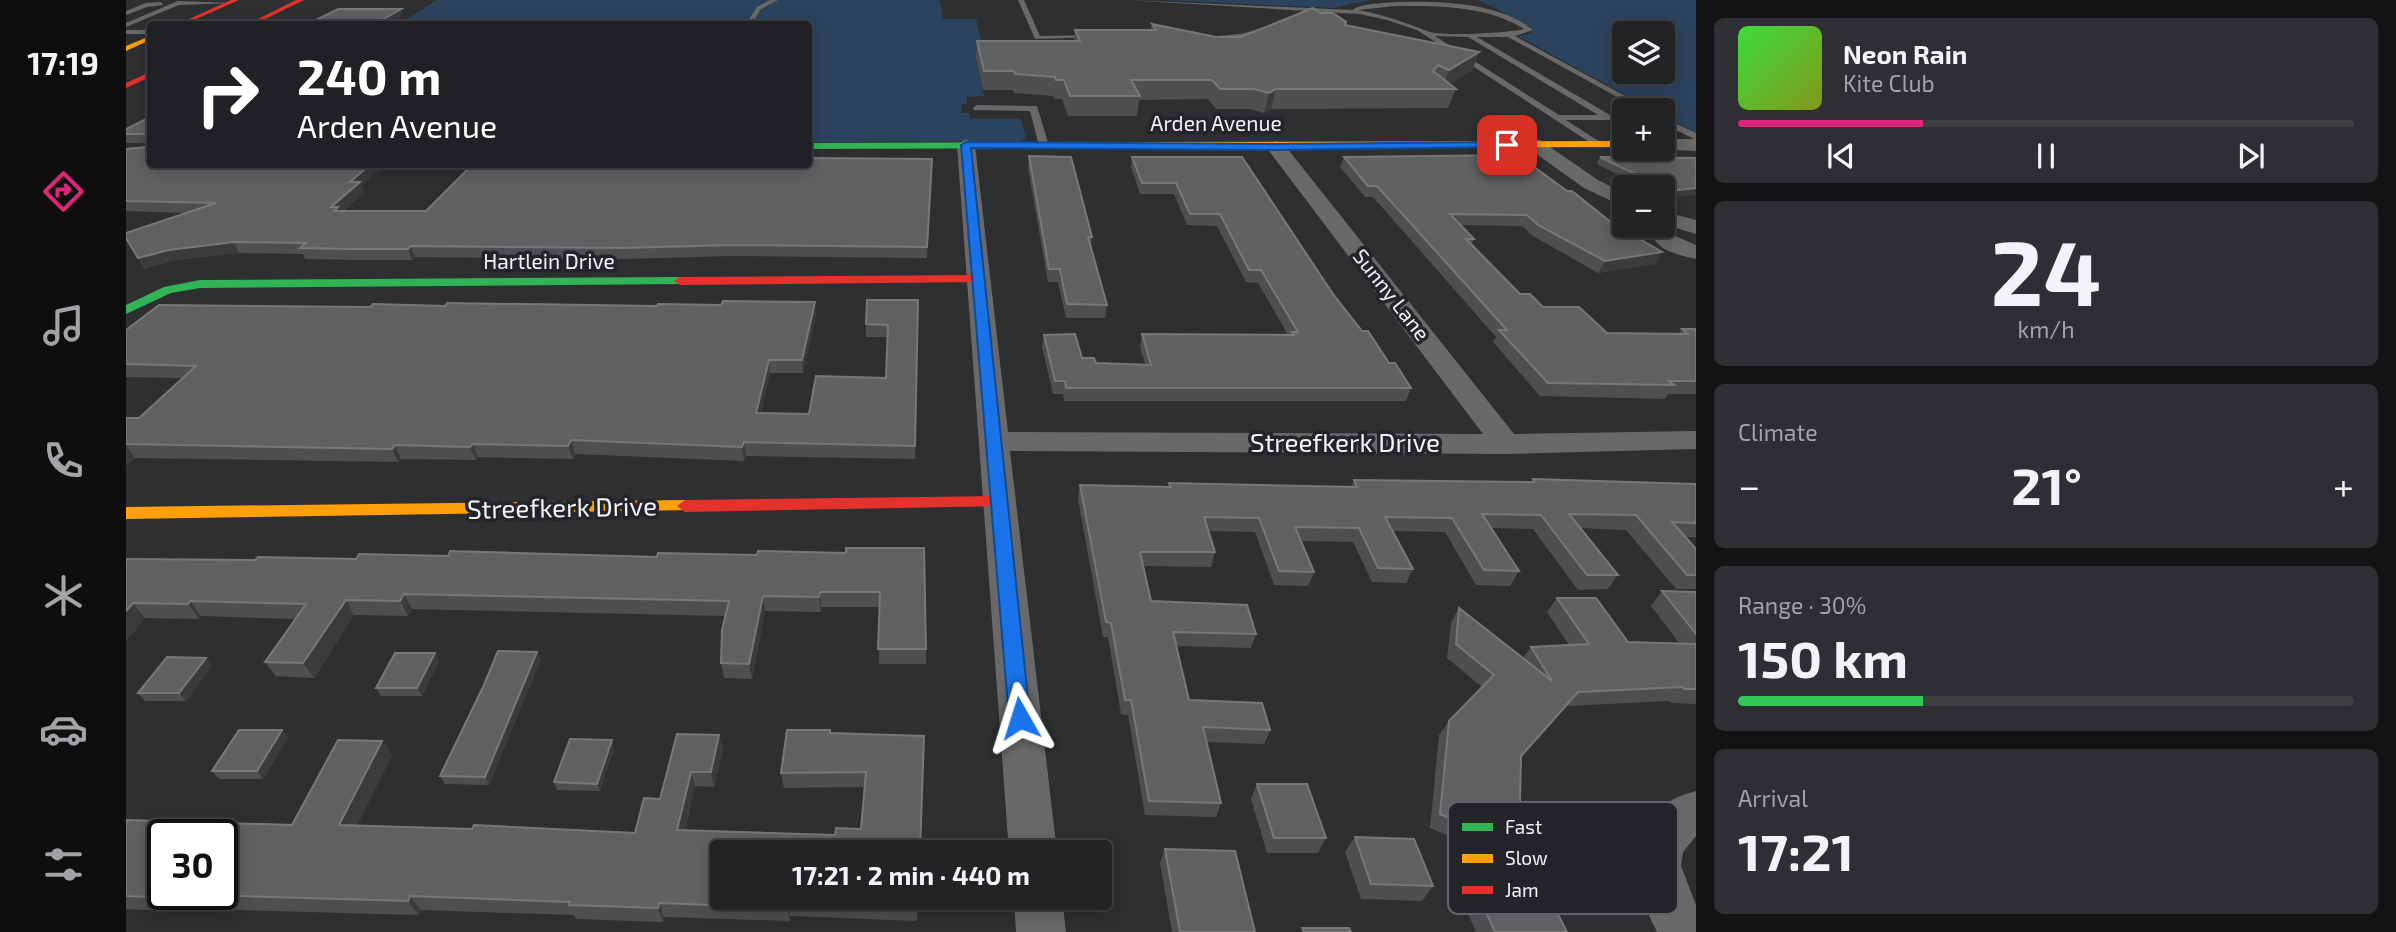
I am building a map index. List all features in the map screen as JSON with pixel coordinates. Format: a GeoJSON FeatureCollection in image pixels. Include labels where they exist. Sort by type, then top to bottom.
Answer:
{"type":"FeatureCollection","features":[{"type":"Feature","properties":{"kind":"street"},"geometry":{"type":"LineString","coordinates":[[257,21],[301,0]]}},
{"type":"Feature","properties":{"kind":"street"},"geometry":{"type":"LineString","coordinates":[[188,21],[232,2]]}},
{"type":"Feature","properties":{"kind":"street"},"geometry":{"type":"LineString","coordinates":[[126,49],[147,39]]}},
{"type":"Feature","properties":{"kind":"street"},"geometry":{"type":"LineString","coordinates":[[126,86],[147,76]]}},
{"type":"Feature","properties":{"kind":"street"},"geometry":{"type":"LineString","coordinates":[[1534,144],[1591,184],[1612,195]]}},
{"type":"Feature","properties":{"kind":"street"},"geometry":{"type":"LineString","coordinates":[[966,145],[1032,840]]}},
{"type":"Feature","properties":{"kind":"street","name":"Arden Avenue"},"geometry":{"type":"LineString","coordinates":[[812,146],[1612,145]]}},
{"type":"Feature","properties":{"kind":"street"},"geometry":{"type":"LineString","coordinates":[[1675,145],[1696,145]]}},
{"type":"Feature","properties":{"kind":"street","name":"Sunny Lane"},"geometry":{"type":"LineString","coordinates":[[1276,147],[1506,444]]}},
{"type":"Feature","properties":{"kind":"street"},"geometry":{"type":"LineString","coordinates":[[1675,223],[1696,227]]}},
{"type":"Feature","properties":{"kind":"street"},"geometry":{"type":"LineString","coordinates":[[1663,238],[1673,245],[1696,252]]}},
{"type":"Feature","properties":{"kind":"street","name":"Hartlein Drive"},"geometry":{"type":"LineString","coordinates":[[126,310],[168,290],[200,285],[977,279]]}},
{"type":"Feature","properties":{"kind":"street","name":"Streefkerk Drive"},"geometry":{"type":"LineString","coordinates":[[995,441],[1506,444],[1696,440]]}},
{"type":"Feature","properties":{"kind":"street","name":"Streefkerk Drive"},"geometry":{"type":"LineString","coordinates":[[126,513],[999,502]]}},
{"type":"Feature","properties":{"kind":"street"},"geometry":{"type":"LineString","coordinates":[[1678,823],[1684,815],[1696,812]]}},
{"type":"Feature","properties":{"kind":"street"},"geometry":{"type":"LineString","coordinates":[[1039,910],[1041,932]]}},
{"type":"Feature","properties":{"kind":"street"},"geometry":{"type":"LineString","coordinates":[[1674,914],[1684,932]]}},
{"type":"Feature","properties":{"kind":"lane"},"geometry":{"type":"LineString","coordinates":[[752,21],[759,8],[775,0]]}},
{"type":"Feature","properties":{"kind":"lane"},"geometry":{"type":"LineString","coordinates":[[1021,0],[1037,38],[1106,37]]}},
{"type":"Feature","properties":{"kind":"lane"},"geometry":{"type":"LineString","coordinates":[[1129,0],[1350,11],[1390,18],[1426,34],[1597,144]]}},
{"type":"Feature","properties":{"kind":"lane"},"geometry":{"type":"LineString","coordinates":[[126,13],[146,5],[232,2]]}},
{"type":"Feature","properties":{"kind":"lane"},"geometry":{"type":"LineString","coordinates":[[126,25],[178,3]]}},
{"type":"Feature","properties":{"kind":"lane"},"geometry":{"type":"LineString","coordinates":[[1350,11],[1372,4],[1389,3],[1476,6],[1503,15],[1530,30],[1509,35],[1426,34]]}},
{"type":"Feature","properties":{"kind":"lane"},"geometry":{"type":"LineString","coordinates":[[1307,18],[1309,9]]}},
{"type":"Feature","properties":{"kind":"lane"},"geometry":{"type":"LineString","coordinates":[[1205,37],[1241,36],[1273,27]]}},
{"type":"Feature","properties":{"kind":"lane"},"geometry":{"type":"LineString","coordinates":[[126,32],[147,32]]}},
{"type":"Feature","properties":{"kind":"lane"},"geometry":{"type":"LineString","coordinates":[[1469,35],[1608,117]]}},
{"type":"Feature","properties":{"kind":"lane"},"geometry":{"type":"LineString","coordinates":[[1509,35],[1625,98]]}},
{"type":"Feature","properties":{"kind":"lane"},"geometry":{"type":"LineString","coordinates":[[977,108],[1034,108],[1044,146]]}},
{"type":"Feature","properties":{"kind":"lane"},"geometry":{"type":"LineString","coordinates":[[1556,118],[1612,117]]}},
{"type":"Feature","properties":{"kind":"lane"},"geometry":{"type":"LineString","coordinates":[[1675,126],[1696,137]]}},
{"type":"Feature","properties":{"kind":"shaded area"},"geometry":{"type":"Polygon","coordinates":[[[437,0],[937,0],[940,1],[943,19],[976,19],[985,58],[976,59],[984,96],[967,97],[967,104],[961,105],[962,113],[969,113],[970,119],[1021,119],[1026,138],[1020,141],[812,142],[812,21],[404,21],[437,0]]]}},
{"type":"Feature","properties":{"kind":"shaded area"},"geometry":{"type":"Polygon","coordinates":[[[1162,0],[1371,0],[1332,8],[1162,0]]]}},
{"type":"Feature","properties":{"kind":"shaded area"},"geometry":{"type":"Polygon","coordinates":[[[1479,0],[1696,0],[1696,133],[1675,122],[1675,98],[1631,98],[1518,36],[1531,34],[1532,28],[1479,0]]]}},
{"type":"Feature","properties":{"kind":"building"},"geometry":{"type":"Polygon","coordinates":[[[1313,8],[1320,13],[1333,13],[1346,22],[1345,25],[1479,52],[1449,70],[1438,65],[1433,71],[1456,89],[1276,89],[1269,93],[1254,89],[1220,89],[1212,80],[1131,80],[1140,96],[1070,96],[1064,80],[1056,80],[1055,77],[1015,74],[1014,71],[984,71],[977,41],[1080,41],[1075,30],[1156,30],[1152,24],[1216,37],[1241,37],[1313,8]]]}},
{"type":"Feature","properties":{"kind":"building"},"geometry":{"type":"Polygon","coordinates":[[[338,9],[401,9],[380,21],[314,21],[338,9]]]}},
{"type":"Feature","properties":{"kind":"building"},"geometry":{"type":"Polygon","coordinates":[[[147,118],[147,134],[126,134],[126,129],[147,118]]]}},
{"type":"Feature","properties":{"kind":"building"},"geometry":{"type":"Polygon","coordinates":[[[147,147],[147,168],[366,168],[350,182],[360,182],[331,207],[338,207],[334,211],[426,211],[469,168],[812,168],[812,158],[932,159],[927,247],[411,246],[408,249],[350,249],[300,248],[306,243],[234,242],[169,250],[138,258],[126,238],[126,233],[216,203],[126,201],[126,149],[147,147]]]}},
{"type":"Feature","properties":{"kind":"building"},"geometry":{"type":"Polygon","coordinates":[[[1518,155],[1567,191],[1572,191],[1612,223],[1612,238],[1638,238],[1662,252],[1605,261],[1538,225],[1527,215],[1450,214],[1474,239],[1466,239],[1520,294],[1530,294],[1543,307],[1579,307],[1607,333],[1688,334],[1682,329],[1696,329],[1696,381],[1669,381],[1674,385],[1548,383],[1499,330],[1507,330],[1377,186],[1368,186],[1344,157],[1518,155]]]}},
{"type":"Feature","properties":{"kind":"building"},"geometry":{"type":"Polygon","coordinates":[[[1029,156],[1071,157],[1092,237],[1088,237],[1107,305],[1067,304],[1060,269],[1049,269],[1029,156]]]}},
{"type":"Feature","properties":{"kind":"building"},"geometry":{"type":"Polygon","coordinates":[[[1132,157],[1242,157],[1333,294],[1362,331],[1368,331],[1389,363],[1395,363],[1411,388],[1066,388],[1065,381],[1055,381],[1044,335],[1075,334],[1082,358],[1094,358],[1096,363],[1151,365],[1142,334],[1294,335],[1292,332],[1298,332],[1261,270],[1249,270],[1220,214],[1190,214],[1176,183],[1142,183],[1132,157]]]}},
{"type":"Feature","properties":{"kind":"building"},"geometry":{"type":"Polygon","coordinates":[[[1600,157],[1612,157],[1612,161],[1675,161],[1675,158],[1696,158],[1696,188],[1675,190],[1675,175],[1637,175],[1600,157]]]}},
{"type":"Feature","properties":{"kind":"building"},"geometry":{"type":"Polygon","coordinates":[[[867,300],[918,300],[915,446],[744,442],[742,447],[571,440],[568,446],[395,445],[392,449],[126,444],[126,418],[139,418],[196,366],[126,364],[126,330],[159,305],[370,307],[373,304],[445,306],[447,303],[657,306],[721,305],[723,301],[815,302],[802,360],[769,360],[756,413],[809,414],[816,376],[886,378],[888,325],[866,324],[867,300]]]}},
{"type":"Feature","properties":{"kind":"building"},"geometry":{"type":"Polygon","coordinates":[[[1533,479],[1696,484],[1696,523],[1672,522],[1696,549],[1696,575],[1687,575],[1636,515],[1569,514],[1618,575],[1587,575],[1541,515],[1482,514],[1519,571],[1484,570],[1452,518],[1385,517],[1413,569],[1378,568],[1359,528],[1295,527],[1314,572],[1279,571],[1259,518],[1204,517],[1215,552],[1140,552],[1151,601],[1247,605],[1256,634],[1173,632],[1189,700],[1262,703],[1270,730],[1203,727],[1221,803],[1149,801],[1131,700],[1125,700],[1111,623],[1106,622],[1080,485],[1171,487],[1169,483],[1357,487],[1354,480],[1535,482],[1533,479]]]}},
{"type":"Feature","properties":{"kind":"building"},"geometry":{"type":"Polygon","coordinates":[[[846,548],[924,548],[926,649],[878,649],[880,592],[820,592],[819,597],[763,596],[749,664],[721,663],[722,630],[729,601],[404,594],[400,601],[346,600],[303,663],[265,662],[306,604],[190,601],[188,604],[133,603],[126,611],[126,559],[356,559],[359,554],[448,556],[450,551],[657,557],[658,553],[846,553],[846,548]]]}},
{"type":"Feature","properties":{"kind":"building"},"geometry":{"type":"Polygon","coordinates":[[[1662,591],[1696,592],[1696,634],[1662,591]]]}},
{"type":"Feature","properties":{"kind":"building"},"geometry":{"type":"Polygon","coordinates":[[[1557,598],[1596,598],[1628,642],[1696,644],[1696,689],[1683,687],[1578,692],[1521,756],[1520,802],[1448,802],[1448,817],[1440,814],[1449,721],[1494,675],[1456,644],[1459,608],[1552,681],[1531,647],[1589,644],[1557,598]]]}},
{"type":"Feature","properties":{"kind":"building"},"geometry":{"type":"Polygon","coordinates":[[[498,651],[537,652],[485,777],[440,776],[483,687],[498,651]]]}},
{"type":"Feature","properties":{"kind":"building"},"geometry":{"type":"Polygon","coordinates":[[[395,653],[435,653],[417,688],[376,688],[395,653]]]}},
{"type":"Feature","properties":{"kind":"building"},"geometry":{"type":"Polygon","coordinates":[[[167,657],[206,658],[179,693],[138,693],[167,657]]]}},
{"type":"Feature","properties":{"kind":"building"},"geometry":{"type":"Polygon","coordinates":[[[239,730],[282,730],[257,771],[212,771],[239,730]]]}},
{"type":"Feature","properties":{"kind":"building"},"geometry":{"type":"Polygon","coordinates":[[[787,730],[924,736],[920,840],[710,840],[710,905],[659,903],[658,908],[410,896],[408,901],[238,896],[238,823],[292,825],[338,740],[382,741],[339,825],[472,829],[474,825],[635,833],[644,798],[660,799],[677,734],[719,735],[711,772],[691,772],[677,830],[835,835],[836,828],[861,829],[866,772],[781,773],[787,730]]]}},
{"type":"Feature","properties":{"kind":"building"},"geometry":{"type":"Polygon","coordinates":[[[570,739],[612,740],[597,784],[554,782],[570,739]]]}},
{"type":"Feature","properties":{"kind":"building"},"geometry":{"type":"Polygon","coordinates":[[[1257,784],[1307,784],[1326,838],[1274,838],[1257,784]]]}},
{"type":"Feature","properties":{"kind":"building"},"geometry":{"type":"Polygon","coordinates":[[[126,820],[147,821],[147,897],[126,896],[126,820]]]}},
{"type":"Feature","properties":{"kind":"building"},"geometry":{"type":"Polygon","coordinates":[[[1355,837],[1414,839],[1433,886],[1371,884],[1355,837]]]}},
{"type":"Feature","properties":{"kind":"building"},"geometry":{"type":"Polygon","coordinates":[[[1165,849],[1235,851],[1255,932],[1180,932],[1165,849]]]}},
{"type":"Feature","properties":{"kind":"building"},"geometry":{"type":"Polygon","coordinates":[[[1487,914],[1558,914],[1567,932],[1495,932],[1487,914]]]}},
{"type":"Feature","properties":{"kind":"building"},"geometry":{"type":"Polygon","coordinates":[[[1302,928],[1349,928],[1351,932],[1304,932],[1302,928]]]}},
{"type":"Feature","properties":{"kind":"traffic: fast"},"geometry":{"type":"LineString","coordinates":[[812,146],[1138,145]]}},
{"type":"Feature","properties":{"kind":"traffic: fast"},"geometry":{"type":"LineString","coordinates":[[126,310],[168,290],[200,284],[680,281]]}},
{"type":"Feature","properties":{"kind":"traffic: slow"},"geometry":{"type":"LineString","coordinates":[[126,49],[147,39]]}},
{"type":"Feature","properties":{"kind":"traffic: slow"},"geometry":{"type":"LineString","coordinates":[[1138,145],[1612,144]]}},
{"type":"Feature","properties":{"kind":"traffic: slow"},"geometry":{"type":"LineString","coordinates":[[126,513],[685,506]]}},
{"type":"Feature","properties":{"kind":"traffic: jam"},"geometry":{"type":"LineString","coordinates":[[188,21],[236,0]]}},
{"type":"Feature","properties":{"kind":"traffic: jam"},"geometry":{"type":"LineString","coordinates":[[257,21],[301,0]]}},
{"type":"Feature","properties":{"kind":"traffic: jam"},"geometry":{"type":"LineString","coordinates":[[126,86],[147,76]]}},
{"type":"Feature","properties":{"kind":"traffic: jam"},"geometry":{"type":"LineString","coordinates":[[680,281],[977,279]]}},
{"type":"Feature","properties":{"kind":"traffic: jam"},"geometry":{"type":"LineString","coordinates":[[685,506],[999,502]]}},
{"type":"Feature","properties":{"kind":"route"},"geometry":{"type":"LineString","coordinates":[[1020,718],[966,145],[1507,145]]}}]}
